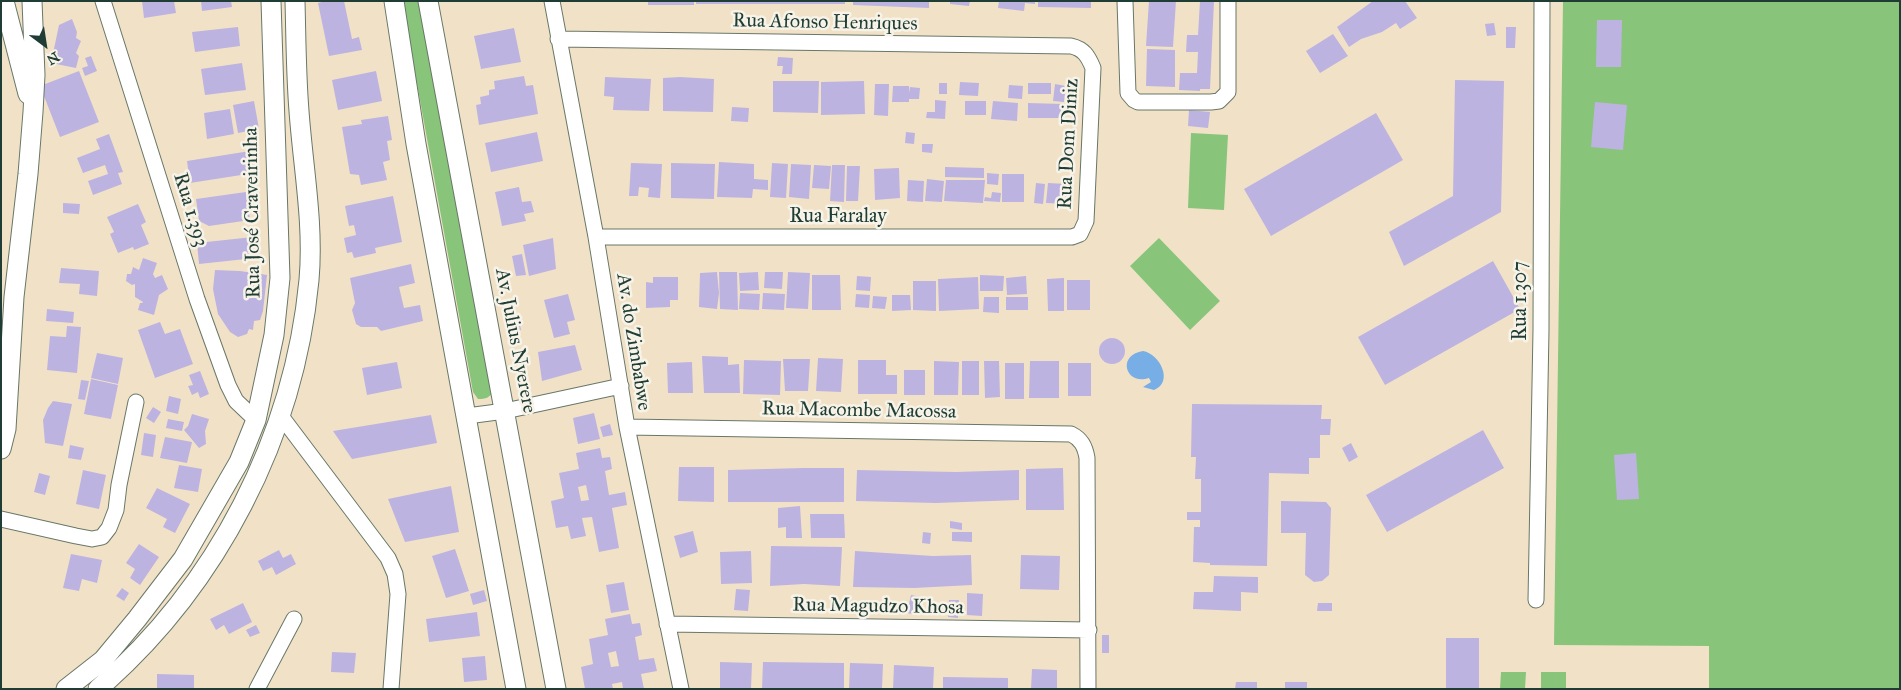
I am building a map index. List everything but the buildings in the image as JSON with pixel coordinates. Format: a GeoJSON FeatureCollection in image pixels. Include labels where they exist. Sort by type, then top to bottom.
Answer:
{"type":"FeatureCollection","features":[{"type":"Feature","properties":{"kind":"main road"},"geometry":{"type":"LineString","coordinates":[[4,1],[33,112]]}},
{"type":"Feature","properties":{"kind":"main road"},"geometry":{"type":"LineString","coordinates":[[1,449],[6,429],[14,297],[33,112],[35,75],[32,1]]}},
{"type":"Feature","properties":{"kind":"main road","name":"Rua José Craveirinha"},"geometry":{"type":"LineString","coordinates":[[66,689],[103,660],[183,559],[239,462],[256,420],[274,335],[280,278],[271,1]]}},
{"type":"Feature","properties":{"kind":"main road"},"geometry":{"type":"LineString","coordinates":[[98,689],[124,667],[171,615],[212,560],[246,498],[270,448],[281,416],[298,347],[309,279],[309,212],[298,108],[295,1]]}},
{"type":"Feature","properties":{"kind":"main road"},"geometry":{"type":"LineString","coordinates":[[394,1],[416,144],[516,689]]}},
{"type":"Feature","properties":{"kind":"main road","name":"Av. Julius Nyerere"},"geometry":{"type":"LineString","coordinates":[[428,1],[556,689]]}},
{"type":"Feature","properties":{"kind":"street","name":"Rua 1.393"},"geometry":{"type":"LineString","coordinates":[[103,1],[194,290],[228,385],[236,401],[256,420]]}},
{"type":"Feature","properties":{"kind":"street","name":"Av. do Zimbabwe"},"geometry":{"type":"LineString","coordinates":[[552,1],[596,237],[627,427],[681,689]]}},
{"type":"Feature","properties":{"kind":"street"},"geometry":{"type":"LineString","coordinates":[[1126,1],[1128,93],[1130,97],[1138,102],[1211,102],[1219,101],[1228,92],[1228,1]]}},
{"type":"Feature","properties":{"kind":"street","name":"Rua 1.307"},"geometry":{"type":"LineString","coordinates":[[1536,600],[1541,330],[1542,1]]}},
{"type":"Feature","properties":{"kind":"street","name":"Rua Afonso Henriques"},"geometry":{"type":"LineString","coordinates":[[558,39],[1071,46],[1081,49],[1088,56]]}},
{"type":"Feature","properties":{"kind":"street","name":"Rua Dom Diniz"},"geometry":{"type":"LineString","coordinates":[[1080,234],[1086,221],[1093,68],[1088,56]]}},
{"type":"Feature","properties":{"kind":"street","name":"Rua Faralay"},"geometry":{"type":"LineString","coordinates":[[596,237],[1072,237],[1080,234]]}},
{"type":"Feature","properties":{"kind":"street"},"geometry":{"type":"LineString","coordinates":[[467,416],[505,411],[621,386]]}},
{"type":"Feature","properties":{"kind":"street"},"geometry":{"type":"LineString","coordinates":[[1,519],[92,539],[102,537],[109,528],[116,510],[119,485],[136,402]]}},
{"type":"Feature","properties":{"kind":"street"},"geometry":{"type":"LineString","coordinates":[[281,416],[388,558],[395,574],[398,594],[391,689]]}},
{"type":"Feature","properties":{"kind":"street","name":"Rua Macombe Macossa"},"geometry":{"type":"LineString","coordinates":[[627,427],[1070,434],[1077,437],[1085,447],[1088,458],[1088,630]]}},
{"type":"Feature","properties":{"kind":"street"},"geometry":{"type":"LineString","coordinates":[[257,689],[294,619]]}},
{"type":"Feature","properties":{"kind":"street","name":"Rua Magudzo Khosa"},"geometry":{"type":"LineString","coordinates":[[667,624],[1088,630]]}},
{"type":"Feature","properties":{"kind":"street"},"geometry":{"type":"LineString","coordinates":[[1088,630],[1088,689]]}},
{"type":"Feature","properties":{"kind":"green space"},"geometry":{"type":"Polygon","coordinates":[[[402,1],[419,1],[494,391],[489,397],[485,398],[478,399],[473,392],[402,1]]]}},
{"type":"Feature","properties":{"kind":"green space"},"geometry":{"type":"Polygon","coordinates":[[[1563,1],[1900,1],[1900,689],[1709,689],[1709,646],[1554,645],[1563,1]]]}},
{"type":"Feature","properties":{"kind":"green space"},"geometry":{"type":"Polygon","coordinates":[[[1191,133],[1228,135],[1224,210],[1188,208],[1191,133]]]}},
{"type":"Feature","properties":{"kind":"green space"},"geometry":{"type":"Polygon","coordinates":[[[1159,238],[1220,301],[1190,330],[1130,266],[1159,238]]]}},
{"type":"Feature","properties":{"kind":"green space"},"geometry":{"type":"Polygon","coordinates":[[[1501,672],[1526,672],[1525,689],[1500,689],[1501,672]]]}},
{"type":"Feature","properties":{"kind":"green space"},"geometry":{"type":"Polygon","coordinates":[[[1541,672],[1566,672],[1566,689],[1541,689],[1541,672]]]}},
{"type":"Feature","properties":{"kind":"water"},"geometry":{"type":"Polygon","coordinates":[[[1143,351],[1155,357],[1164,375],[1160,386],[1154,390],[1143,387],[1151,382],[1149,378],[1135,378],[1127,369],[1129,358],[1143,351]]]}}]}
